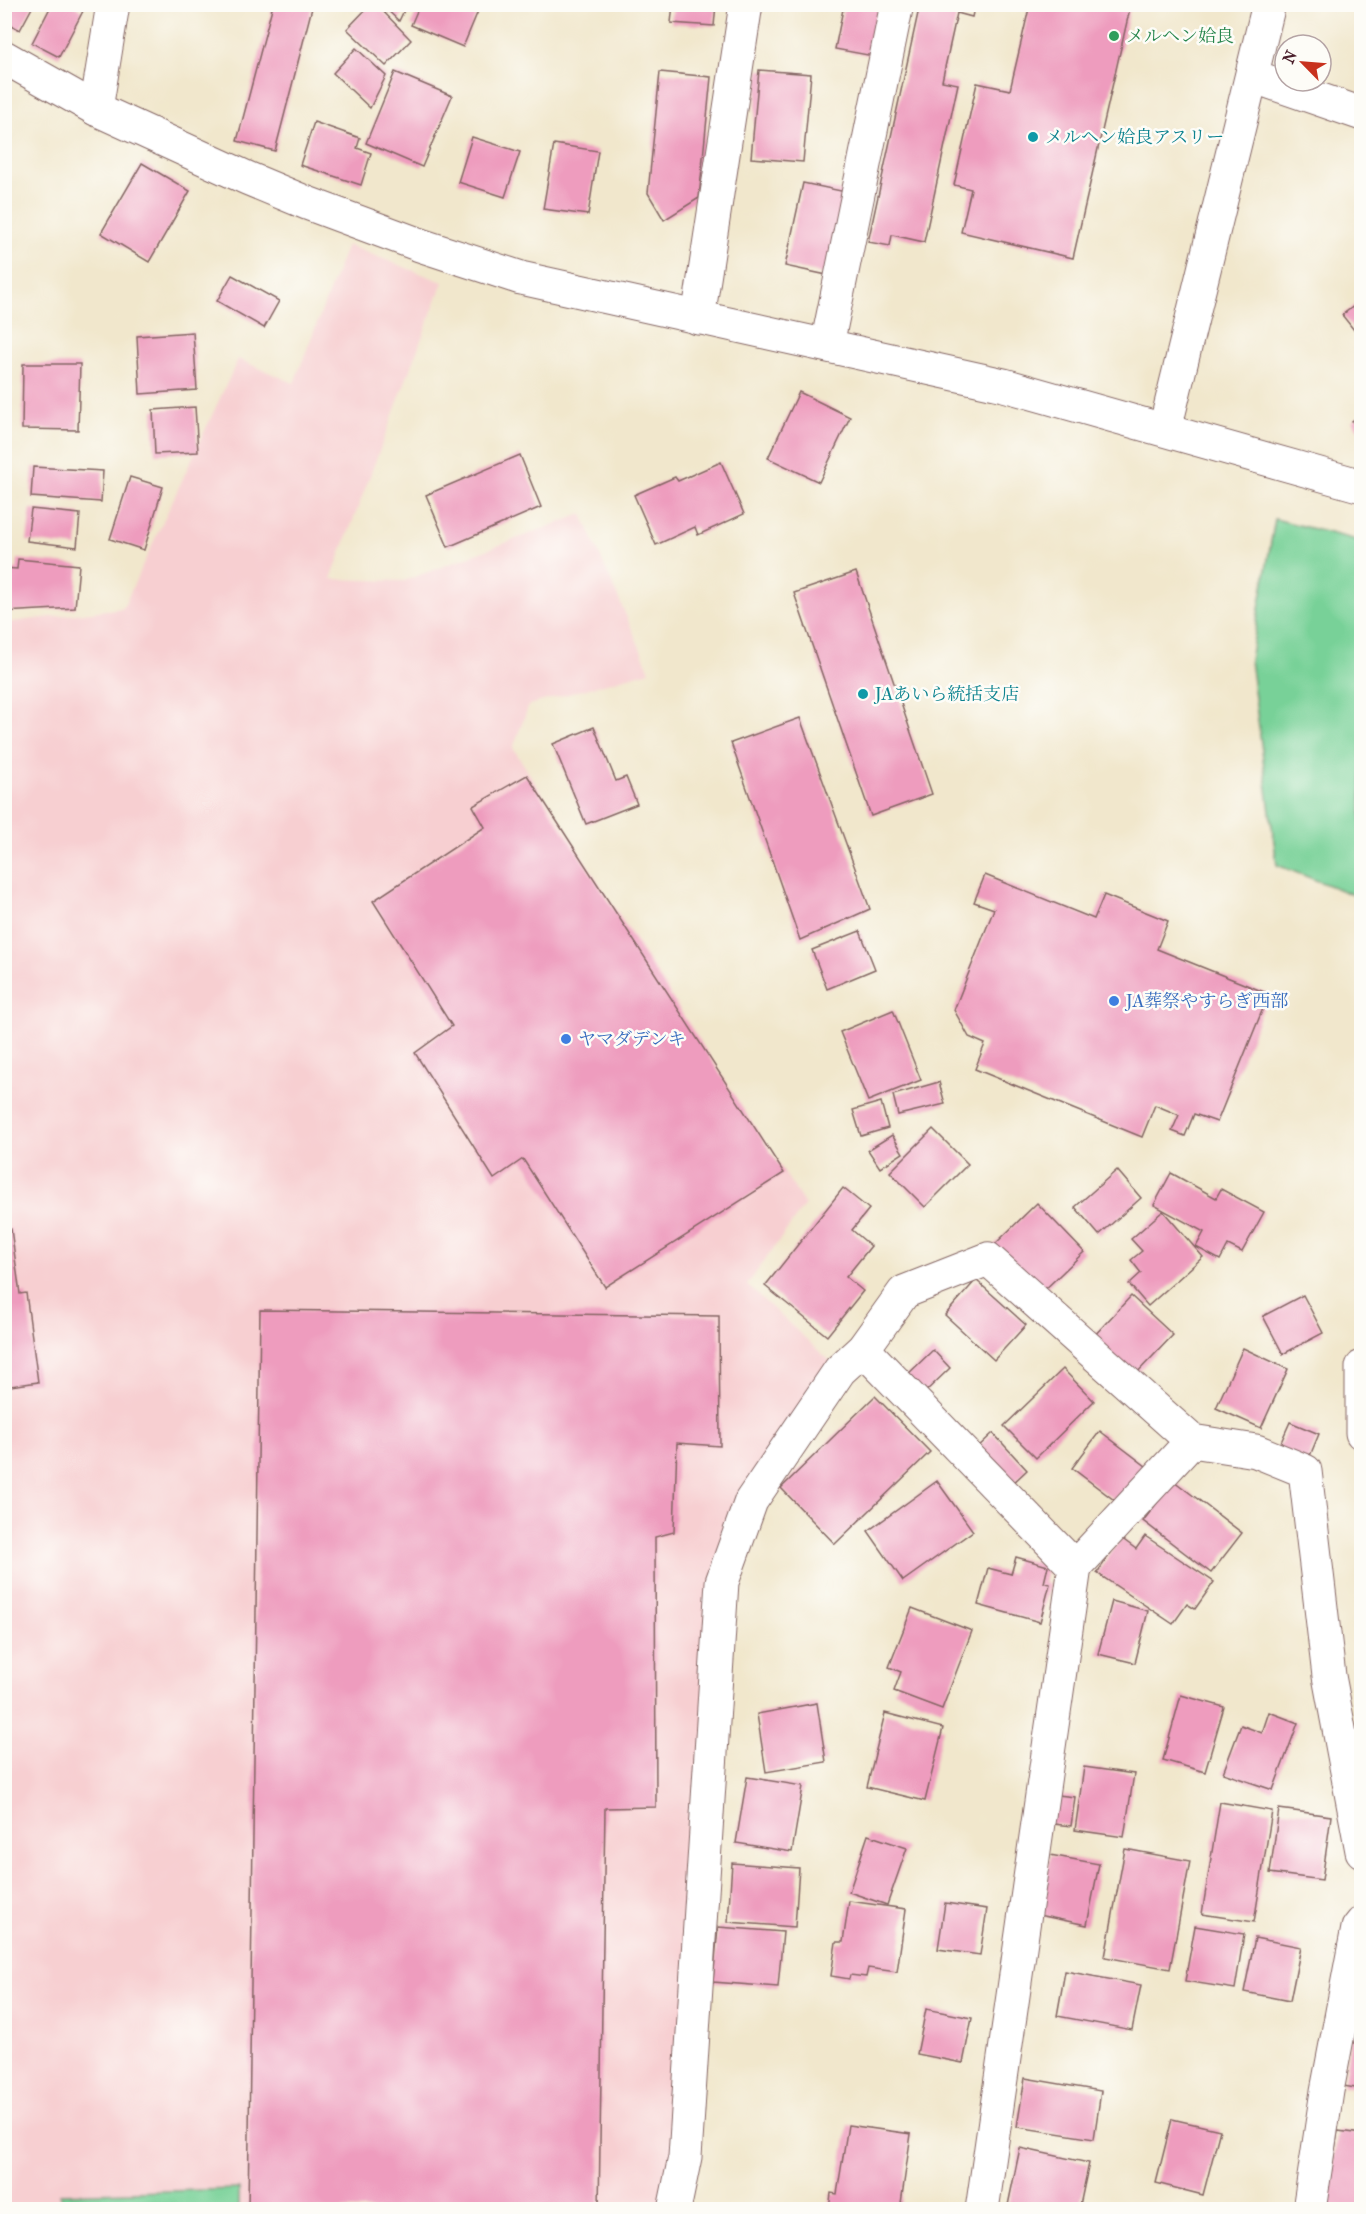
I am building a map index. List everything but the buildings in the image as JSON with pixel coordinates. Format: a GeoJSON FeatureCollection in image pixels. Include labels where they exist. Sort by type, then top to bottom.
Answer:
{"type":"FeatureCollection","features":[{"type":"Feature","properties":{"kind":"street"},"geometry":{"type":"LineString","coordinates":[[96,109],[113,4]]}},
{"type":"Feature","properties":{"kind":"street"},"geometry":{"type":"LineString","coordinates":[[698,318],[746,4]]}},
{"type":"Feature","properties":{"kind":"street"},"geometry":{"type":"LineString","coordinates":[[827,345],[897,4]]}},
{"type":"Feature","properties":{"kind":"street"},"geometry":{"type":"LineString","coordinates":[[1165,429],[1269,4]]}},
{"type":"Feature","properties":{"kind":"street"},"geometry":{"type":"LineString","coordinates":[[4,57],[96,109],[307,203],[420,245],[521,278],[1004,385],[1362,486]]}},
{"type":"Feature","properties":{"kind":"street"},"geometry":{"type":"LineString","coordinates":[[1252,76],[1362,114]]}},
{"type":"Feature","properties":{"kind":"street"},"geometry":{"type":"LineString","coordinates":[[674,2210],[684,2157],[722,1582],[751,1501],[840,1370],[863,1349],[904,1292],[988,1259],[1192,1441],[1256,1451],[1305,1471],[1329,1676],[1362,1851]]}},
{"type":"Feature","properties":{"kind":"street"},"geometry":{"type":"LineString","coordinates":[[863,1349],[1075,1568]]}},
{"type":"Feature","properties":{"kind":"street"},"geometry":{"type":"LineString","coordinates":[[1362,1367],[1362,1433]]}},
{"type":"Feature","properties":{"kind":"street"},"geometry":{"type":"LineString","coordinates":[[982,2210],[1075,1568],[1192,1441]]}},
{"type":"Feature","properties":{"kind":"street"},"geometry":{"type":"LineString","coordinates":[[1310,2210],[1329,2079],[1358,1928],[1362,1923]]}},
{"type":"Feature","properties":{"kind":"shaded area"},"geometry":{"type":"Polygon","coordinates":[[[347,245],[443,282],[331,579],[404,581],[582,514],[650,671],[529,705],[513,748],[805,1205],[747,1285],[840,1370],[722,1582],[674,2209],[5,2209],[4,623],[123,608],[238,359],[294,383],[347,245]]]}},
{"type":"Feature","properties":{"kind":"green space"},"geometry":{"type":"Polygon","coordinates":[[[1275,519],[1361,541],[1361,898],[1277,865],[1250,660],[1275,519]]]}},
{"type":"Feature","properties":{"kind":"green space"},"geometry":{"type":"Polygon","coordinates":[[[239,2189],[239,2210],[62,2209],[60,2194],[239,2189]]]}},
{"type":"Feature","properties":{"kind":"place","name":"メルヘン姶良"},"geometry":{"type":"Point","coordinates":[1114,36]}},
{"type":"Feature","properties":{"kind":"place","name":"メルヘン姶良アスリー"},"geometry":{"type":"Point","coordinates":[1033,137]}},
{"type":"Feature","properties":{"kind":"place","name":"JAあいら統括支店"},"geometry":{"type":"Point","coordinates":[863,694]}},
{"type":"Feature","properties":{"kind":"place","name":"JA葬祭やすらぎ西部"},"geometry":{"type":"Point","coordinates":[1114,1001]}},
{"type":"Feature","properties":{"kind":"place","name":"ヤマダデンキ"},"geometry":{"type":"Point","coordinates":[566,1039]}}]}
